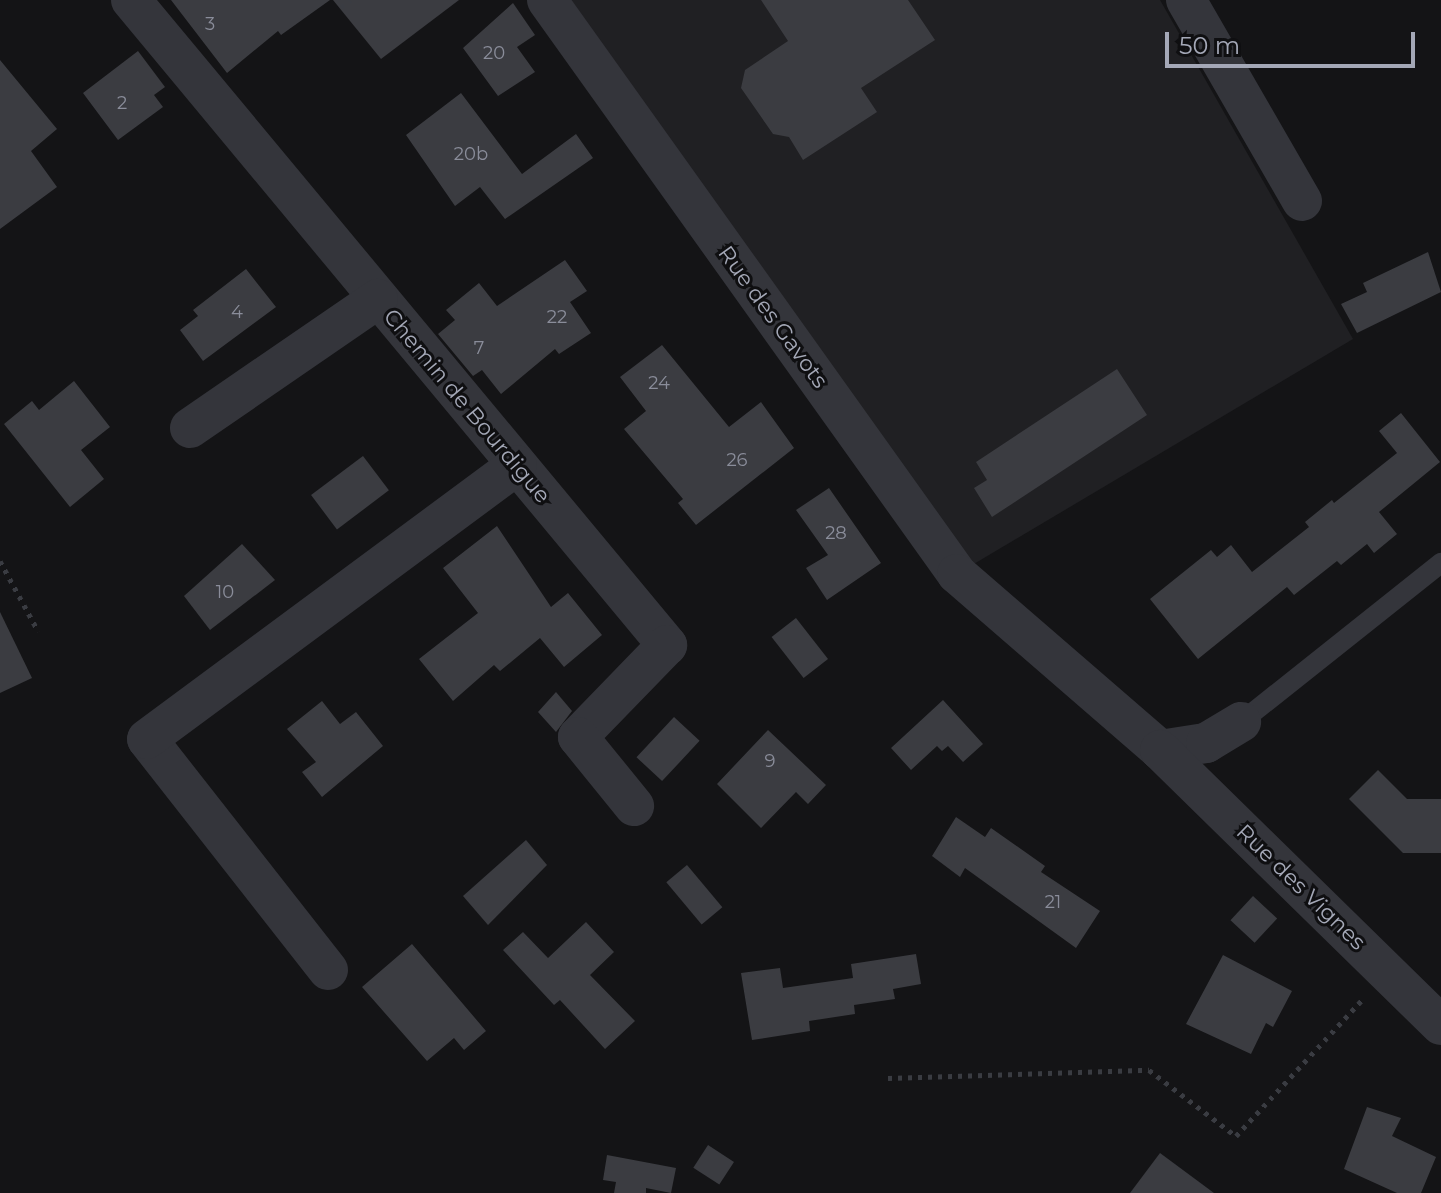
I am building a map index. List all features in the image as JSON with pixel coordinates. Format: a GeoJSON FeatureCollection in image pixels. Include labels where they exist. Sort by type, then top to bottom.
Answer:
{"type":"FeatureCollection","features":[{"type":"Feature","properties":{"kind":"street","name":"Chemin de Bourdigue"},"geometry":{"type":"LineString","coordinates":[[131,0],[667,645],[578,737],[634,806]]}},
{"type":"Feature","properties":{"kind":"street","name":"Rue des Gavots"},"geometry":{"type":"LineString","coordinates":[[547,0],[957,574],[1012,622]]}},
{"type":"Feature","properties":{"kind":"street"},"geometry":{"type":"LineString","coordinates":[[1186,0],[1302,201]]}},
{"type":"Feature","properties":{"kind":"street"},"geometry":{"type":"LineString","coordinates":[[190,428],[378,299]]}},
{"type":"Feature","properties":{"kind":"street"},"geometry":{"type":"LineString","coordinates":[[328,970],[147,739],[517,465]]}},
{"type":"Feature","properties":{"kind":"street","name":"Rue des Vignes"},"geometry":{"type":"LineString","coordinates":[[1012,622],[1160,750],[1441,1025]]}},
{"type":"Feature","properties":{"kind":"street"},"geometry":{"type":"LineString","coordinates":[[1160,750],[1206,743],[1241,722]]}},
{"type":"Feature","properties":{"kind":"lane"},"geometry":{"type":"LineString","coordinates":[[1241,722],[1441,563]]}},
{"type":"Feature","properties":{"kind":"path"},"geometry":{"type":"LineString","coordinates":[[341,7],[351,0]]}},
{"type":"Feature","properties":{"kind":"path"},"geometry":{"type":"LineString","coordinates":[[0,561],[38,631]]}},
{"type":"Feature","properties":{"kind":"path"},"geometry":{"type":"LineString","coordinates":[[888,1078],[1149,1070],[1236,1136],[1387,973]]}},
{"type":"Feature","properties":{"kind":"shaded area"},"geometry":{"type":"Polygon","coordinates":[[[547,0],[1160,0],[1353,339],[957,574],[547,0]]]}},
{"type":"Feature","properties":{"kind":"building"},"geometry":{"type":"Polygon","coordinates":[[[171,0],[330,0],[281,35],[278,31],[227,73],[171,0]]]}},
{"type":"Feature","properties":{"kind":"building"},"geometry":{"type":"Polygon","coordinates":[[[333,0],[459,0],[381,59],[333,0]]]}},
{"type":"Feature","properties":{"kind":"building"},"geometry":{"type":"Polygon","coordinates":[[[761,0],[908,0],[935,40],[861,88],[877,112],[803,160],[789,137],[773,134],[741,88],[745,70],[788,41],[761,0]]]}},
{"type":"Feature","properties":{"kind":"building"},"geometry":{"type":"Polygon","coordinates":[[[513,3],[535,35],[517,47],[535,72],[498,96],[463,48],[513,3]]]}},
{"type":"Feature","properties":{"kind":"building"},"geometry":{"type":"Polygon","coordinates":[[[138,51],[165,87],[154,95],[163,107],[118,140],[83,93],[138,51]]]}},
{"type":"Feature","properties":{"kind":"building"},"geometry":{"type":"Polygon","coordinates":[[[0,60],[57,129],[31,151],[57,187],[0,229],[0,60]]]}},
{"type":"Feature","properties":{"kind":"building"},"geometry":{"type":"Polygon","coordinates":[[[461,93],[522,174],[576,134],[593,158],[505,219],[480,187],[455,206],[406,135],[461,93]]]}},
{"type":"Feature","properties":{"kind":"building"},"geometry":{"type":"Polygon","coordinates":[[[1428,252],[1441,292],[1357,333],[1341,304],[1367,292],[1363,283],[1428,252]]]}},
{"type":"Feature","properties":{"kind":"building"},"geometry":{"type":"Polygon","coordinates":[[[565,260],[587,291],[570,302],[591,333],[559,354],[555,349],[501,394],[482,370],[473,376],[438,334],[455,320],[446,310],[479,283],[497,306],[565,260]]]}},
{"type":"Feature","properties":{"kind":"building"},"geometry":{"type":"Polygon","coordinates":[[[246,269],[276,307],[203,361],[180,330],[198,316],[193,310],[246,269]]]}},
{"type":"Feature","properties":{"kind":"building"},"geometry":{"type":"Polygon","coordinates":[[[662,345],[729,427],[761,402],[794,448],[696,525],[678,503],[683,499],[624,429],[646,411],[620,377],[662,345]]]}},
{"type":"Feature","properties":{"kind":"building"},"geometry":{"type":"Polygon","coordinates":[[[1117,369],[1147,415],[992,517],[974,488],[987,480],[976,462],[1117,369]]]}},
{"type":"Feature","properties":{"kind":"building"},"geometry":{"type":"Polygon","coordinates":[[[74,381],[110,427],[81,450],[104,479],[70,507],[4,424],[32,401],[39,410],[74,381]]]}},
{"type":"Feature","properties":{"kind":"building"},"geometry":{"type":"Polygon","coordinates":[[[1401,413],[1440,462],[1379,512],[1397,534],[1374,553],[1367,544],[1341,565],[1337,561],[1294,595],[1287,587],[1198,659],[1150,599],[1211,550],[1217,557],[1231,545],[1252,572],[1309,527],[1305,522],[1397,453],[1379,431],[1401,413]]]}},
{"type":"Feature","properties":{"kind":"building"},"geometry":{"type":"Polygon","coordinates":[[[363,456],[389,490],[337,529],[311,495],[363,456]]]}},
{"type":"Feature","properties":{"kind":"building"},"geometry":{"type":"Polygon","coordinates":[[[829,488],[881,563],[827,600],[806,568],[828,555],[796,510],[829,488]]]}},
{"type":"Feature","properties":{"kind":"building"},"geometry":{"type":"Polygon","coordinates":[[[497,526],[551,607],[568,593],[602,635],[564,667],[540,638],[500,671],[494,665],[453,701],[419,659],[478,613],[443,568],[497,526]]]}},
{"type":"Feature","properties":{"kind":"building"},"geometry":{"type":"Polygon","coordinates":[[[242,544],[275,580],[210,630],[184,596],[242,544]]]}},
{"type":"Feature","properties":{"kind":"building"},"geometry":{"type":"Polygon","coordinates":[[[0,612],[32,678],[0,693],[0,612]]]}},
{"type":"Feature","properties":{"kind":"building"},"geometry":{"type":"Polygon","coordinates":[[[796,618],[828,659],[804,678],[772,637],[796,618]]]}},
{"type":"Feature","properties":{"kind":"building"},"geometry":{"type":"Polygon","coordinates":[[[556,692],[572,711],[556,732],[538,712],[556,692]]]}},
{"type":"Feature","properties":{"kind":"building"},"geometry":{"type":"Polygon","coordinates":[[[943,700],[983,744],[963,762],[948,746],[942,751],[937,746],[911,770],[891,748],[943,700]]]}},
{"type":"Feature","properties":{"kind":"building"},"geometry":{"type":"Polygon","coordinates":[[[322,701],[340,724],[356,712],[383,746],[322,797],[302,772],[316,762],[287,729],[322,701]]]}},
{"type":"Feature","properties":{"kind":"building"},"geometry":{"type":"Polygon","coordinates":[[[674,717],[700,741],[662,781],[636,757],[674,717]]]}},
{"type":"Feature","properties":{"kind":"building"},"geometry":{"type":"Polygon","coordinates":[[[768,730],[826,785],[808,804],[796,792],[761,828],[717,784],[768,730]]]}},
{"type":"Feature","properties":{"kind":"building"},"geometry":{"type":"Polygon","coordinates":[[[1378,770],[1407,799],[1441,799],[1441,853],[1403,853],[1349,799],[1378,770]]]}},
{"type":"Feature","properties":{"kind":"building"},"geometry":{"type":"Polygon","coordinates":[[[956,817],[985,837],[991,828],[1045,866],[1041,872],[1100,911],[1076,948],[965,868],[960,877],[932,856],[956,817]]]}},
{"type":"Feature","properties":{"kind":"building"},"geometry":{"type":"Polygon","coordinates":[[[526,840],[547,865],[488,925],[463,896],[526,840]]]}},
{"type":"Feature","properties":{"kind":"building"},"geometry":{"type":"Polygon","coordinates":[[[687,865],[722,907],[702,924],[666,882],[687,865]]]}},
{"type":"Feature","properties":{"kind":"building"},"geometry":{"type":"Polygon","coordinates":[[[1253,896],[1277,919],[1255,943],[1230,920],[1253,896]]]}},
{"type":"Feature","properties":{"kind":"building"},"geometry":{"type":"Polygon","coordinates":[[[586,922],[614,952],[590,975],[635,1021],[605,1049],[560,1000],[554,1005],[503,950],[523,932],[548,958],[586,922]]]}},
{"type":"Feature","properties":{"kind":"building"},"geometry":{"type":"Polygon","coordinates":[[[412,944],[486,1031],[464,1050],[454,1038],[427,1061],[362,987],[412,944]]]}},
{"type":"Feature","properties":{"kind":"building"},"geometry":{"type":"Polygon","coordinates":[[[916,954],[921,984],[893,989],[895,999],[854,1005],[855,1014],[809,1021],[810,1031],[752,1040],[741,973],[780,968],[783,988],[853,978],[851,964],[916,954]]]}},
{"type":"Feature","properties":{"kind":"building"},"geometry":{"type":"Polygon","coordinates":[[[1223,955],[1292,991],[1273,1027],[1266,1023],[1251,1054],[1186,1024],[1223,955]]]}},
{"type":"Feature","properties":{"kind":"building"},"geometry":{"type":"Polygon","coordinates":[[[1367,1107],[1401,1118],[1392,1136],[1436,1157],[1421,1193],[1397,1193],[1344,1169],[1367,1107]]]}},
{"type":"Feature","properties":{"kind":"building"},"geometry":{"type":"Polygon","coordinates":[[[708,1145],[734,1162],[719,1185],[693,1168],[708,1145]]]}},
{"type":"Feature","properties":{"kind":"building"},"geometry":{"type":"Polygon","coordinates":[[[1160,1153],[1214,1193],[1130,1193],[1160,1153]]]}},
{"type":"Feature","properties":{"kind":"building"},"geometry":{"type":"Polygon","coordinates":[[[607,1155],[676,1168],[671,1193],[646,1188],[646,1193],[614,1193],[616,1182],[603,1180],[607,1155]]]}}]}
